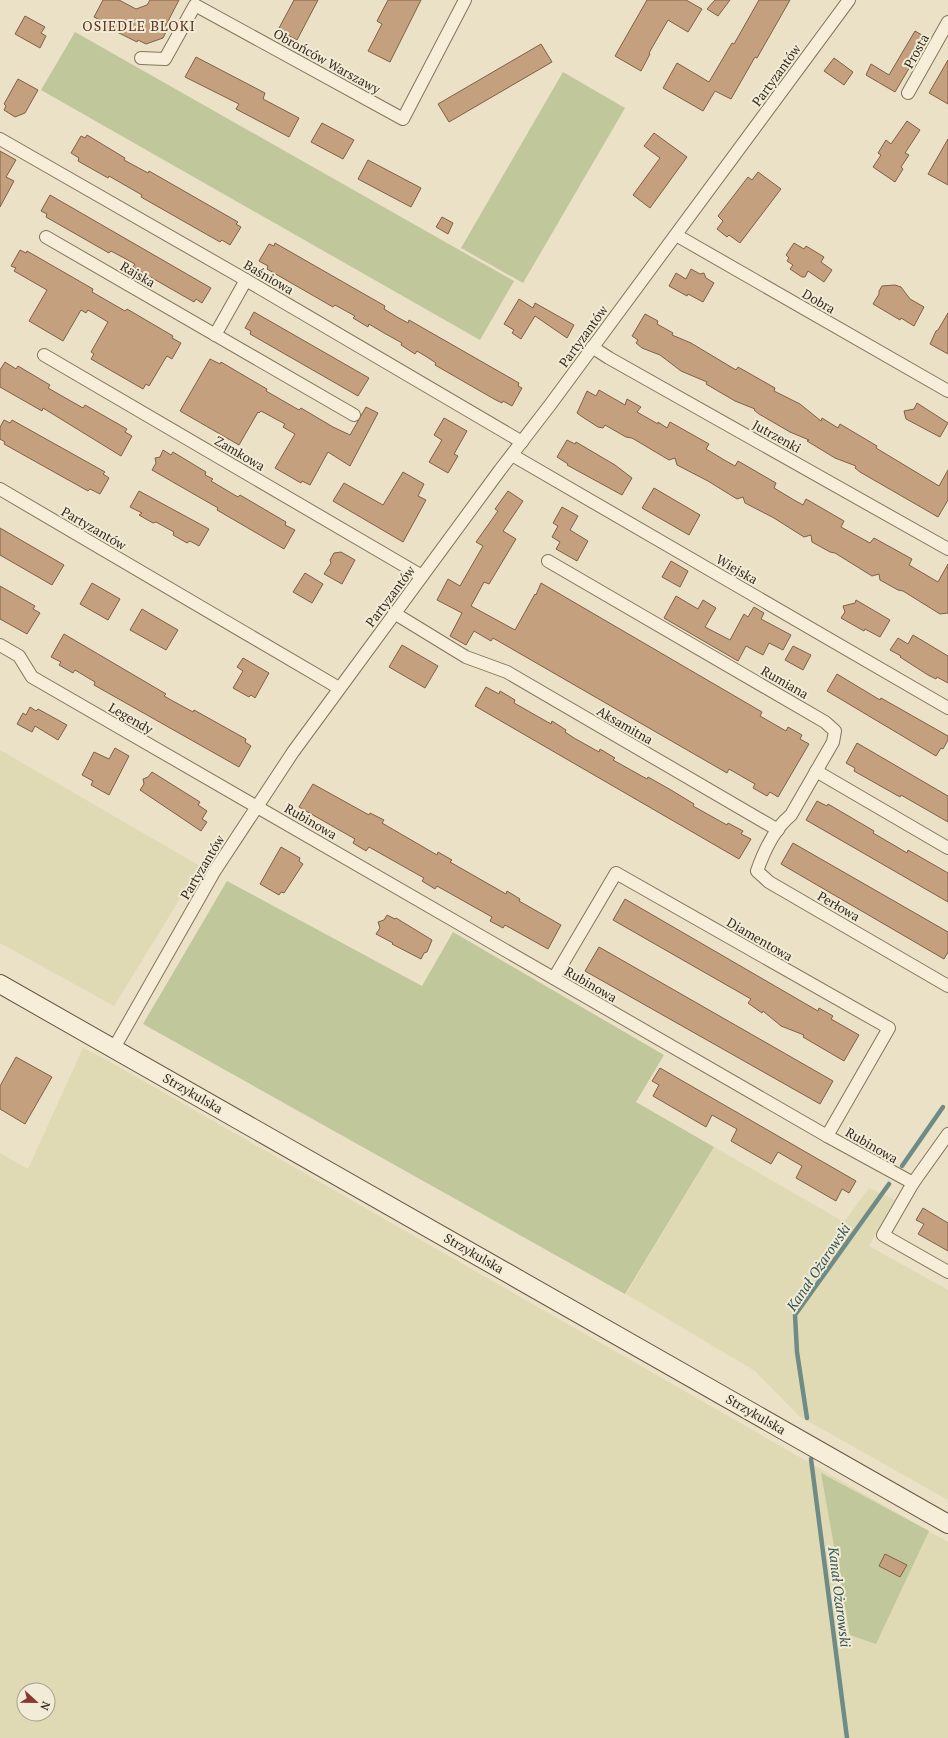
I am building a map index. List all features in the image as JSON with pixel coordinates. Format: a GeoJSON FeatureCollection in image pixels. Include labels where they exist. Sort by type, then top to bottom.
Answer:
{"type":"FeatureCollection","features":[{"type":"Feature","properties":{"kind":"street","name":"Obrońców Warszawy"},"geometry":{"type":"LineString","coordinates":[[141,58],[164,59],[194,4],[403,119],[465,0]]}},
{"type":"Feature","properties":{"kind":"street","name":"Partyzantów"},"geometry":{"type":"LineString","coordinates":[[114,1048],[214,872],[256,806],[293,752],[512,454],[676,236],[850,0]]}},
{"type":"Feature","properties":{"kind":"street","name":"Prosta"},"geometry":{"type":"LineString","coordinates":[[908,94],[948,22]]}},
{"type":"Feature","properties":{"kind":"street","name":"Baśniowa"},"geometry":{"type":"LineString","coordinates":[[0,139],[246,280],[522,442]]}},
{"type":"Feature","properties":{"kind":"street","name":"Dobra"},"geometry":{"type":"LineString","coordinates":[[676,236],[948,391]]}},
{"type":"Feature","properties":{"kind":"street","name":"Rajska"},"geometry":{"type":"LineString","coordinates":[[46,237],[354,415]]}},
{"type":"Feature","properties":{"kind":"street"},"geometry":{"type":"LineString","coordinates":[[215,335],[246,280]]}},
{"type":"Feature","properties":{"kind":"street","name":"Jutrzenki"},"geometry":{"type":"LineString","coordinates":[[592,347],[948,549]]}},
{"type":"Feature","properties":{"kind":"street","name":"Zamkowa"},"geometry":{"type":"LineString","coordinates":[[44,355],[422,576]]}},
{"type":"Feature","properties":{"kind":"street","name":"Wiejska"},"geometry":{"type":"LineString","coordinates":[[512,454],[948,708]]}},
{"type":"Feature","properties":{"kind":"street","name":"Partyzantów"},"geometry":{"type":"LineString","coordinates":[[0,489],[340,688]]}},
{"type":"Feature","properties":{"kind":"street","name":"Rumiana"},"geometry":{"type":"LineString","coordinates":[[548,561],[825,722],[835,731],[833,742],[816,771]]}},
{"type":"Feature","properties":{"kind":"street","name":"Aksamitna"},"geometry":{"type":"LineString","coordinates":[[394,614],[466,657],[507,672],[778,830]]}},
{"type":"Feature","properties":{"kind":"street","name":"Legendy"},"geometry":{"type":"LineString","coordinates":[[0,645],[19,656],[32,677],[256,806]]}},
{"type":"Feature","properties":{"kind":"street"},"geometry":{"type":"LineString","coordinates":[[778,830],[783,822],[791,815],[816,771],[948,848]]}},
{"type":"Feature","properties":{"kind":"street","name":"Rubinowa"},"geometry":{"type":"LineString","coordinates":[[256,806],[827,1136],[913,1183]]}},
{"type":"Feature","properties":{"kind":"street","name":"Perłowa"},"geometry":{"type":"LineString","coordinates":[[778,830],[762,858],[757,871],[769,882],[948,986]]}},
{"type":"Feature","properties":{"kind":"street","name":"Diamentowa"},"geometry":{"type":"LineString","coordinates":[[554,978],[616,873],[889,1028],[827,1136]]}},
{"type":"Feature","properties":{"kind":"street","name":"Strzykulska"},"geometry":{"type":"LineString","coordinates":[[0,984],[948,1524]]}},
{"type":"Feature","properties":{"kind":"street"},"geometry":{"type":"LineString","coordinates":[[948,1134],[913,1183],[883,1234],[948,1272]]}},
{"type":"Feature","properties":{"kind":"shaded area"},"geometry":{"type":"Polygon","coordinates":[[[0,750],[200,866],[114,1006],[0,943],[0,750]]]}},
{"type":"Feature","properties":{"kind":"shaded area"},"geometry":{"type":"Polygon","coordinates":[[[83,1048],[105,1059],[948,1542],[948,1738],[0,1738],[0,1153],[28,1169],[83,1048]]]}},
{"type":"Feature","properties":{"kind":"shaded area"},"geometry":{"type":"Polygon","coordinates":[[[714,1147],[844,1222],[869,1188],[895,1200],[869,1246],[948,1290],[948,1500],[799,1416],[755,1371],[626,1294],[714,1147]]]}},
{"type":"Feature","properties":{"kind":"green space"},"geometry":{"type":"Polygon","coordinates":[[[75,32],[514,281],[480,340],[41,90],[75,32]]]}},
{"type":"Feature","properties":{"kind":"green space"},"geometry":{"type":"Polygon","coordinates":[[[563,72],[625,108],[523,283],[461,248],[563,72]]]}},
{"type":"Feature","properties":{"kind":"green space"},"geometry":{"type":"Polygon","coordinates":[[[227,881],[422,986],[453,932],[664,1055],[636,1102],[714,1147],[625,1294],[143,1024],[227,881]]]}},
{"type":"Feature","properties":{"kind":"green space"},"geometry":{"type":"Polygon","coordinates":[[[821,1473],[929,1531],[876,1644],[850,1635],[821,1473]]]}},
{"type":"Feature","properties":{"kind":"building"},"geometry":{"type":"Polygon","coordinates":[[[103,0],[119,0],[136,9],[147,5],[150,0],[179,0],[165,27],[168,28],[163,38],[146,44],[138,40],[137,42],[105,26],[106,23],[94,17],[103,0]]]}},
{"type":"Feature","properties":{"kind":"building"},"geometry":{"type":"Polygon","coordinates":[[[294,0],[318,0],[297,40],[278,30],[294,0]]]}},
{"type":"Feature","properties":{"kind":"building"},"geometry":{"type":"Polygon","coordinates":[[[388,0],[421,0],[390,62],[368,51],[382,24],[377,21],[388,0]]]}},
{"type":"Feature","properties":{"kind":"building"},"geometry":{"type":"Polygon","coordinates":[[[647,0],[686,0],[702,9],[688,32],[668,20],[649,53],[650,54],[641,71],[615,56],[647,0]]]}},
{"type":"Feature","properties":{"kind":"building"},"geometry":{"type":"Polygon","coordinates":[[[715,0],[730,0],[718,16],[707,9],[715,0]]]}},
{"type":"Feature","properties":{"kind":"building"},"geometry":{"type":"Polygon","coordinates":[[[759,0],[790,0],[757,58],[755,57],[731,99],[715,91],[703,111],[663,88],[677,63],[709,82],[732,43],[734,44],[759,0]]]}},
{"type":"Feature","properties":{"kind":"building"},"geometry":{"type":"Polygon","coordinates":[[[25,16],[45,27],[41,33],[46,36],[40,48],[15,34],[25,16]]]}},
{"type":"Feature","properties":{"kind":"building"},"geometry":{"type":"Polygon","coordinates":[[[915,31],[927,38],[895,92],[866,75],[871,64],[889,75],[915,31]]]}},
{"type":"Feature","properties":{"kind":"building"},"geometry":{"type":"Polygon","coordinates":[[[541,44],[552,62],[449,122],[438,104],[541,44]]]}},
{"type":"Feature","properties":{"kind":"building"},"geometry":{"type":"Polygon","coordinates":[[[196,57],[265,93],[263,99],[299,118],[289,137],[236,109],[239,104],[185,77],[196,57]]]}},
{"type":"Feature","properties":{"kind":"building"},"geometry":{"type":"Polygon","coordinates":[[[834,58],[853,72],[844,85],[824,71],[834,58]]]}},
{"type":"Feature","properties":{"kind":"building"},"geometry":{"type":"Polygon","coordinates":[[[948,60],[948,104],[929,93],[948,60]]]}},
{"type":"Feature","properties":{"kind":"building"},"geometry":{"type":"Polygon","coordinates":[[[18,79],[38,90],[25,113],[15,117],[4,110],[6,106],[4,104],[18,79]]]}},
{"type":"Feature","properties":{"kind":"building"},"geometry":{"type":"Polygon","coordinates":[[[907,121],[920,130],[905,153],[909,155],[901,167],[903,169],[895,182],[873,167],[881,155],[878,153],[886,140],[891,144],[907,121]]]}},
{"type":"Feature","properties":{"kind":"building"},"geometry":{"type":"Polygon","coordinates":[[[322,123],[354,140],[343,159],[311,142],[322,123]]]}},
{"type":"Feature","properties":{"kind":"building"},"geometry":{"type":"Polygon","coordinates":[[[654,133],[687,157],[650,208],[633,195],[660,158],[644,146],[654,133]]]}},
{"type":"Feature","properties":{"kind":"building"},"geometry":{"type":"Polygon","coordinates":[[[87,135],[125,158],[124,160],[148,173],[149,171],[238,222],[236,224],[241,227],[230,245],[222,240],[220,242],[141,197],[142,195],[109,176],[108,178],[78,161],[79,158],[71,153],[81,136],[85,138],[87,135]]]}},
{"type":"Feature","properties":{"kind":"building"},"geometry":{"type":"Polygon","coordinates":[[[948,139],[948,185],[928,174],[948,139]]]}},
{"type":"Feature","properties":{"kind":"building"},"geometry":{"type":"Polygon","coordinates":[[[0,151],[16,160],[6,177],[14,181],[0,207],[0,151]]]}},
{"type":"Feature","properties":{"kind":"building"},"geometry":{"type":"Polygon","coordinates":[[[368,160],[421,188],[411,207],[358,179],[368,160]]]}},
{"type":"Feature","properties":{"kind":"building"},"geometry":{"type":"Polygon","coordinates":[[[758,172],[781,189],[740,243],[729,235],[727,237],[717,229],[723,221],[718,216],[748,177],[752,180],[758,172]]]}},
{"type":"Feature","properties":{"kind":"building"},"geometry":{"type":"Polygon","coordinates":[[[50,195],[211,288],[202,303],[196,299],[194,302],[133,267],[135,264],[111,251],[109,253],[46,217],[47,214],[41,211],[50,195]]]}},
{"type":"Feature","properties":{"kind":"building"},"geometry":{"type":"Polygon","coordinates":[[[442,217],[453,223],[448,234],[436,227],[442,217]]]}},
{"type":"Feature","properties":{"kind":"building"},"geometry":{"type":"Polygon","coordinates":[[[275,243],[385,306],[384,309],[397,317],[408,323],[409,320],[519,383],[518,386],[522,388],[512,406],[503,401],[502,403],[494,399],[435,365],[436,363],[417,351],[415,354],[401,345],[402,343],[369,324],[368,327],[353,318],[355,316],[335,305],[333,307],[267,269],[268,266],[259,261],[269,244],[274,246],[275,243]]]}},
{"type":"Feature","properties":{"kind":"building"},"geometry":{"type":"Polygon","coordinates":[[[794,243],[804,249],[806,246],[824,257],[821,262],[832,270],[824,282],[808,271],[805,277],[802,277],[790,269],[793,265],[787,261],[789,258],[786,255],[794,243]]]}},
{"type":"Feature","properties":{"kind":"building"},"geometry":{"type":"Polygon","coordinates":[[[20,250],[26,253],[27,251],[93,289],[92,292],[125,311],[127,309],[173,336],[172,338],[181,343],[172,359],[167,356],[149,386],[146,384],[143,389],[91,359],[94,354],[91,352],[108,322],[88,310],[86,313],[81,310],[63,341],[29,321],[47,290],[14,271],[16,268],[11,266],[20,250]]]}},
{"type":"Feature","properties":{"kind":"building"},"geometry":{"type":"Polygon","coordinates":[[[691,269],[700,274],[704,273],[706,278],[714,283],[703,302],[688,294],[687,296],[669,286],[676,273],[686,279],[691,269]]]}},
{"type":"Feature","properties":{"kind":"building"},"geometry":{"type":"Polygon","coordinates":[[[895,285],[901,287],[910,299],[924,307],[914,326],[901,318],[900,320],[873,304],[882,286],[895,285]]]}},
{"type":"Feature","properties":{"kind":"building"},"geometry":{"type":"Polygon","coordinates":[[[519,299],[533,308],[535,303],[574,325],[567,338],[535,316],[521,339],[512,333],[514,330],[504,324],[519,299]]]}},
{"type":"Feature","properties":{"kind":"building"},"geometry":{"type":"Polygon","coordinates":[[[254,312],[369,378],[358,396],[250,334],[251,331],[245,328],[254,312]]]}},
{"type":"Feature","properties":{"kind":"building"},"geometry":{"type":"Polygon","coordinates":[[[948,313],[948,354],[930,344],[936,331],[948,313]]]}},
{"type":"Feature","properties":{"kind":"building"},"geometry":{"type":"Polygon","coordinates":[[[645,314],[658,321],[657,324],[673,333],[672,335],[691,343],[736,370],[738,367],[775,388],[774,391],[800,404],[821,421],[822,418],[838,428],[840,424],[877,446],[876,448],[939,486],[948,470],[948,500],[938,517],[860,472],[855,468],[856,466],[835,458],[807,441],[809,440],[790,432],[759,414],[754,410],[755,409],[735,401],[706,384],[707,382],[681,371],[660,355],[642,348],[636,343],[638,340],[632,336],[645,314]]]}},
{"type":"Feature","properties":{"kind":"building"},"geometry":{"type":"Polygon","coordinates":[[[210,359],[220,364],[221,362],[299,410],[301,408],[350,435],[366,407],[378,413],[350,466],[328,452],[310,485],[302,481],[301,483],[275,468],[295,434],[283,427],[285,424],[261,411],[259,413],[258,412],[239,445],[180,411],[210,359]]]}},
{"type":"Feature","properties":{"kind":"building"},"geometry":{"type":"Polygon","coordinates":[[[5,362],[16,369],[18,366],[50,385],[48,388],[83,408],[85,405],[127,429],[125,432],[132,436],[121,456],[43,408],[42,411],[0,387],[0,370],[5,362]]]}},
{"type":"Feature","properties":{"kind":"building"},"geometry":{"type":"Polygon","coordinates":[[[599,390],[625,405],[627,399],[641,407],[637,412],[658,424],[658,422],[667,428],[670,422],[709,444],[706,449],[735,466],[738,461],[776,483],[774,488],[794,500],[803,505],[806,499],[844,521],[841,527],[870,543],[874,538],[912,559],[909,565],[938,582],[948,564],[948,613],[940,614],[903,591],[898,590],[880,580],[879,574],[872,576],[835,553],[830,552],[812,542],[811,535],[804,537],[774,518],[745,503],[743,497],[737,499],[708,481],[677,465],[675,458],[669,460],[632,438],[626,437],[605,425],[603,428],[598,427],[577,413],[587,391],[596,396],[599,390]]]}},
{"type":"Feature","properties":{"kind":"building"},"geometry":{"type":"Polygon","coordinates":[[[917,403],[948,423],[940,437],[906,419],[904,411],[914,409],[917,403]]]}},
{"type":"Feature","properties":{"kind":"building"},"geometry":{"type":"Polygon","coordinates":[[[444,418],[467,431],[454,454],[458,456],[448,473],[429,462],[442,440],[434,435],[444,418]]]}},
{"type":"Feature","properties":{"kind":"building"},"geometry":{"type":"Polygon","coordinates":[[[4,420],[10,423],[12,420],[105,472],[103,474],[109,478],[100,494],[90,489],[88,491],[4,444],[5,442],[0,439],[0,427],[4,420]]]}},
{"type":"Feature","properties":{"kind":"building"},"geometry":{"type":"Polygon","coordinates":[[[567,440],[575,444],[576,442],[615,465],[632,478],[622,495],[567,465],[568,464],[557,457],[567,440]]]}},
{"type":"Feature","properties":{"kind":"building"},"geometry":{"type":"Polygon","coordinates":[[[163,450],[171,455],[173,452],[206,472],[205,475],[213,479],[211,481],[238,497],[240,495],[286,522],[285,525],[295,530],[284,549],[217,510],[218,508],[152,470],[156,463],[155,458],[160,457],[163,450]]]}},
{"type":"Feature","properties":{"kind":"building"},"geometry":{"type":"Polygon","coordinates":[[[403,472],[424,484],[418,496],[426,500],[403,542],[333,501],[344,483],[383,505],[403,472]]]}},
{"type":"Feature","properties":{"kind":"building"},"geometry":{"type":"Polygon","coordinates":[[[654,488],[700,515],[689,535],[642,508],[654,488]]]}},
{"type":"Feature","properties":{"kind":"building"},"geometry":{"type":"Polygon","coordinates":[[[139,491],[209,529],[199,546],[190,541],[187,543],[173,535],[174,532],[156,522],[153,523],[139,515],[142,513],[130,507],[139,491]]]}},
{"type":"Feature","properties":{"kind":"building"},"geometry":{"type":"Polygon","coordinates":[[[508,491],[523,501],[503,531],[516,539],[489,584],[484,582],[471,606],[515,630],[535,594],[536,595],[541,583],[762,712],[760,716],[786,731],[788,727],[802,735],[800,739],[809,744],[778,797],[770,792],[767,796],[753,788],[755,784],[729,769],[727,773],[493,638],[491,641],[474,631],[466,645],[450,636],[462,613],[437,600],[448,579],[460,586],[483,546],[476,542],[498,511],[495,509],[508,491]]]}},
{"type":"Feature","properties":{"kind":"building"},"geometry":{"type":"Polygon","coordinates":[[[562,507],[578,516],[570,530],[588,541],[577,561],[556,549],[560,542],[552,537],[558,526],[553,523],[562,507]]]}},
{"type":"Feature","properties":{"kind":"building"},"geometry":{"type":"Polygon","coordinates":[[[0,528],[64,565],[52,585],[0,555],[0,528]]]}},
{"type":"Feature","properties":{"kind":"building"},"geometry":{"type":"Polygon","coordinates":[[[341,552],[355,560],[342,584],[324,574],[331,563],[330,560],[334,553],[341,552]]]}},
{"type":"Feature","properties":{"kind":"building"},"geometry":{"type":"Polygon","coordinates":[[[671,561],[688,571],[680,587],[662,577],[671,561]]]}},
{"type":"Feature","properties":{"kind":"building"},"geometry":{"type":"Polygon","coordinates":[[[305,573],[323,584],[312,603],[293,592],[305,573]]]}},
{"type":"Feature","properties":{"kind":"building"},"geometry":{"type":"Polygon","coordinates":[[[92,583],[120,599],[108,620],[80,604],[92,583]]]}},
{"type":"Feature","properties":{"kind":"building"},"geometry":{"type":"Polygon","coordinates":[[[0,586],[35,606],[33,609],[40,613],[27,634],[0,619],[0,586]]]}},
{"type":"Feature","properties":{"kind":"building"},"geometry":{"type":"Polygon","coordinates":[[[676,596],[698,609],[703,600],[716,608],[705,627],[730,640],[744,614],[748,617],[754,607],[764,613],[761,619],[791,635],[783,650],[769,643],[763,655],[746,646],[738,661],[664,618],[676,596]]]}},
{"type":"Feature","properties":{"kind":"building"},"geometry":{"type":"Polygon","coordinates":[[[856,600],[890,620],[880,637],[865,629],[864,631],[841,618],[845,612],[843,606],[855,603],[856,600]]]}},
{"type":"Feature","properties":{"kind":"building"},"geometry":{"type":"Polygon","coordinates":[[[142,609],[178,630],[166,650],[130,630],[142,609]]]}},
{"type":"Feature","properties":{"kind":"building"},"geometry":{"type":"Polygon","coordinates":[[[64,634],[166,694],[164,696],[193,712],[194,710],[246,739],[245,742],[251,746],[239,767],[94,685],[95,682],[75,670],[73,673],[59,665],[61,662],[51,657],[64,634]]]}},
{"type":"Feature","properties":{"kind":"building"},"geometry":{"type":"Polygon","coordinates":[[[913,635],[948,656],[948,683],[937,677],[936,679],[928,675],[890,650],[898,638],[908,644],[913,635]]]}},
{"type":"Feature","properties":{"kind":"building"},"geometry":{"type":"Polygon","coordinates":[[[402,645],[438,666],[425,688],[389,667],[402,645]]]}},
{"type":"Feature","properties":{"kind":"building"},"geometry":{"type":"Polygon","coordinates":[[[793,646],[811,655],[803,670],[785,660],[793,646]]]}},
{"type":"Feature","properties":{"kind":"building"},"geometry":{"type":"Polygon","coordinates":[[[243,658],[269,673],[255,698],[251,695],[249,697],[233,688],[243,671],[237,667],[243,658]]]}},
{"type":"Feature","properties":{"kind":"building"},"geometry":{"type":"Polygon","coordinates":[[[837,674],[880,700],[881,698],[948,736],[948,740],[943,749],[941,748],[936,756],[827,691],[837,674]]]}},
{"type":"Feature","properties":{"kind":"building"},"geometry":{"type":"Polygon","coordinates":[[[486,687],[499,694],[500,691],[515,700],[514,703],[551,724],[552,721],[566,730],[565,732],[574,738],[599,752],[600,749],[615,758],[613,760],[647,779],[648,777],[671,790],[694,804],[693,806],[727,825],[728,823],[743,831],[741,834],[751,839],[739,859],[475,706],[486,687]]]}},
{"type":"Feature","properties":{"kind":"building"},"geometry":{"type":"Polygon","coordinates":[[[30,707],[36,711],[38,709],[67,725],[58,740],[35,726],[32,732],[17,724],[23,713],[26,715],[30,707]]]}},
{"type":"Feature","properties":{"kind":"building"},"geometry":{"type":"Polygon","coordinates":[[[857,743],[948,796],[948,822],[901,795],[900,797],[854,771],[855,768],[846,763],[857,743]]]}},
{"type":"Feature","properties":{"kind":"building"},"geometry":{"type":"Polygon","coordinates":[[[115,748],[129,756],[109,795],[91,785],[93,781],[82,775],[94,752],[109,759],[115,748]]]}},
{"type":"Feature","properties":{"kind":"building"},"geometry":{"type":"Polygon","coordinates":[[[152,772],[200,802],[198,805],[207,811],[202,819],[207,822],[201,831],[140,790],[144,784],[143,779],[148,777],[152,772]]]}},
{"type":"Feature","properties":{"kind":"building"},"geometry":{"type":"Polygon","coordinates":[[[313,784],[369,815],[370,813],[384,820],[382,823],[437,855],[438,852],[452,860],[450,862],[506,894],[507,891],[520,899],[519,901],[561,925],[548,949],[505,925],[503,928],[490,921],[492,917],[437,886],[435,889],[422,881],[424,878],[369,847],[366,851],[353,843],[355,839],[299,807],[313,784]]]}},
{"type":"Feature","properties":{"kind":"building"},"geometry":{"type":"Polygon","coordinates":[[[817,801],[827,806],[828,804],[874,831],[873,833],[907,853],[908,850],[948,873],[948,902],[806,820],[817,801]]]}},
{"type":"Feature","properties":{"kind":"building"},"geometry":{"type":"Polygon","coordinates":[[[793,843],[948,932],[948,952],[944,959],[781,864],[793,843]]]}},
{"type":"Feature","properties":{"kind":"building"},"geometry":{"type":"Polygon","coordinates":[[[281,847],[300,858],[299,861],[303,864],[284,893],[281,892],[279,895],[260,884],[281,847]]]}},
{"type":"Feature","properties":{"kind":"building"},"geometry":{"type":"Polygon","coordinates":[[[625,899],[818,1011],[819,1008],[833,1016],[831,1019],[859,1035],[844,1061],[803,1037],[804,1035],[781,1026],[763,1011],[762,1013],[748,1003],[751,999],[613,920],[625,899]]]}},
{"type":"Feature","properties":{"kind":"building"},"geometry":{"type":"Polygon","coordinates":[[[387,915],[395,919],[396,918],[432,940],[427,952],[424,953],[421,959],[376,934],[380,928],[378,922],[384,920],[387,915]]]}},
{"type":"Feature","properties":{"kind":"building"},"geometry":{"type":"Polygon","coordinates":[[[599,947],[833,1081],[820,1104],[585,971],[599,947]]]}},
{"type":"Feature","properties":{"kind":"building"},"geometry":{"type":"Polygon","coordinates":[[[16,1057],[52,1077],[25,1124],[0,1109],[0,1086],[16,1057]]]}},
{"type":"Feature","properties":{"kind":"building"},"geometry":{"type":"Polygon","coordinates":[[[660,1068],[856,1181],[849,1193],[842,1189],[836,1201],[796,1178],[802,1166],[778,1152],[771,1164],[731,1141],[737,1129],[712,1115],[706,1127],[653,1096],[659,1085],[652,1081],[660,1068]]]}},
{"type":"Feature","properties":{"kind":"building"},"geometry":{"type":"Polygon","coordinates":[[[923,1208],[948,1223],[948,1251],[918,1234],[924,1224],[916,1220],[923,1208]]]}},
{"type":"Feature","properties":{"kind":"building"},"geometry":{"type":"Polygon","coordinates":[[[885,1554],[907,1565],[900,1577],[879,1566],[885,1554]]]}},
{"type":"Feature","properties":{"kind":"waterway","name":"Kanał Ożarowski"},"geometry":{"type":"LineString","coordinates":[[902,1166],[943,1107]]}},
{"type":"Feature","properties":{"kind":"waterway","name":"Kanał Ożarowski"},"geometry":{"type":"LineString","coordinates":[[807,1418],[797,1352],[795,1315],[889,1184]]}},
{"type":"Feature","properties":{"kind":"waterway","name":"Kanał Ożarowski"},"geometry":{"type":"LineString","coordinates":[[811,1459],[847,1738]]}},
{"type":"Feature","properties":{"kind":"district","name":"OSIEDLE BLOKI"},"geometry":{"type":"Point","coordinates":[139,25]}}]}
